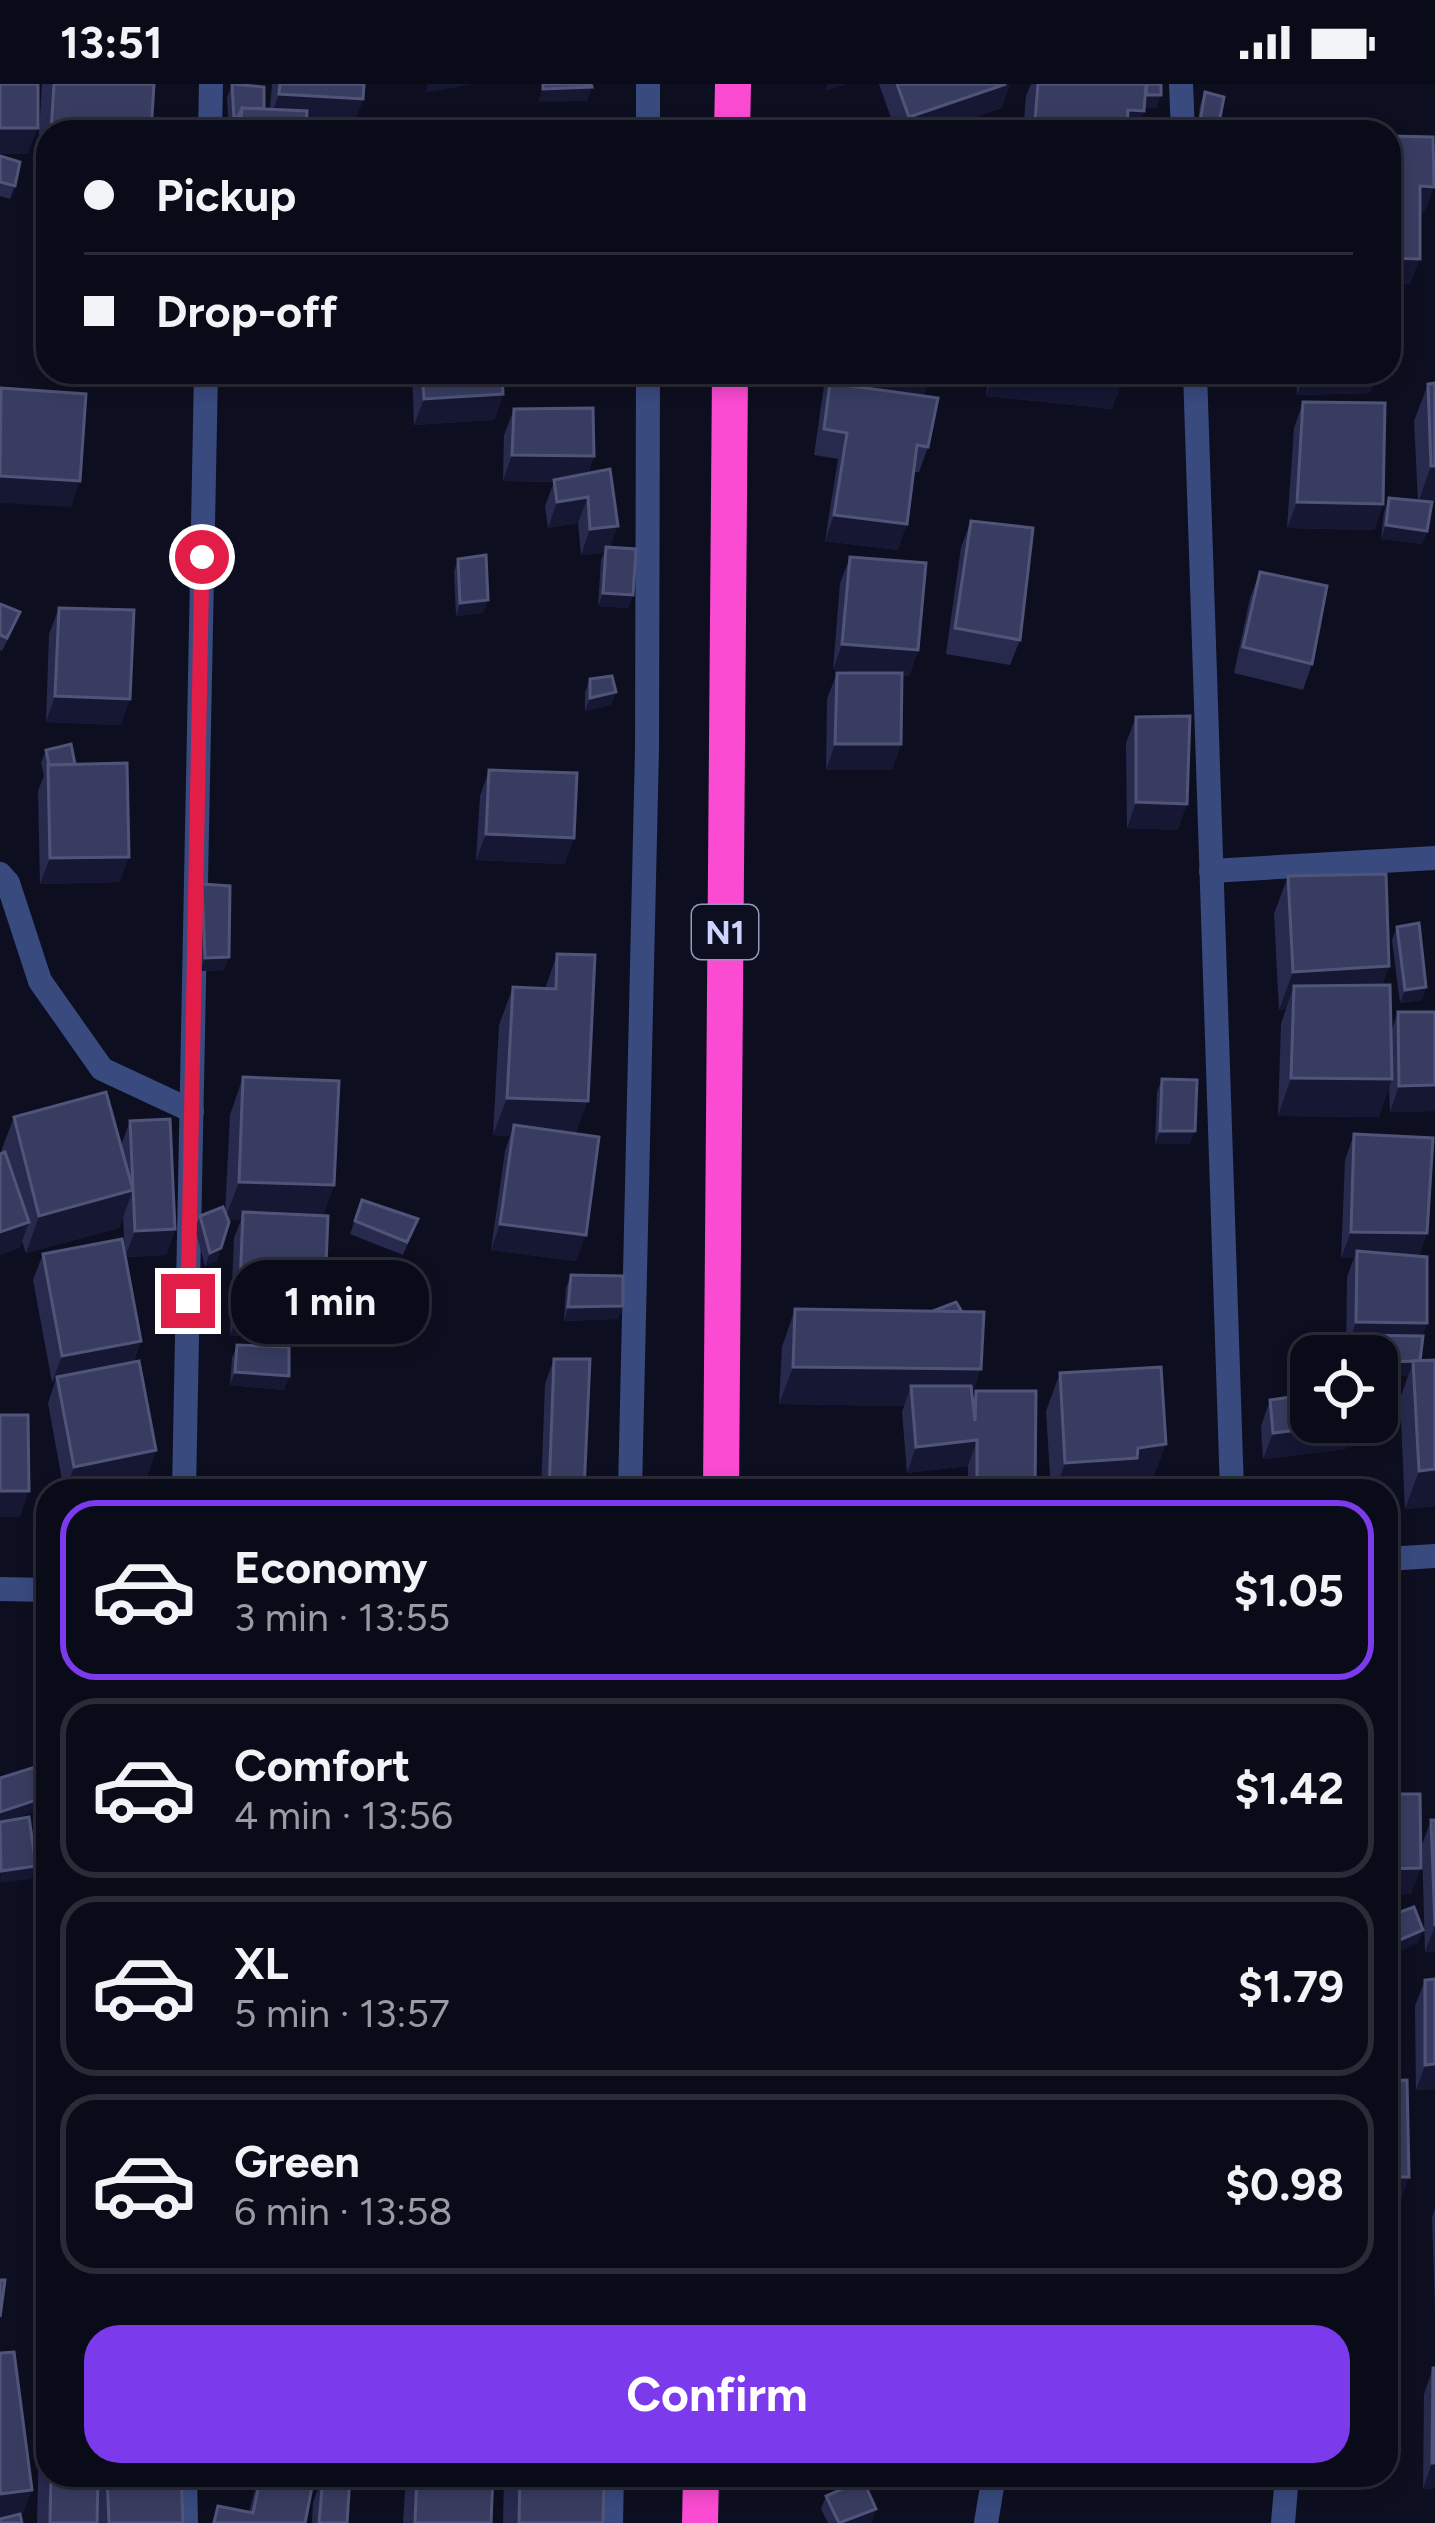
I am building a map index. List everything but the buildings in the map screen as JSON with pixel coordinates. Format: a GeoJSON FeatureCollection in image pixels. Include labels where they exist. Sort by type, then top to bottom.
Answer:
{"type":"FeatureCollection","features":[{"type":"Feature","properties":{"kind":"highway"},"geometry":{"type":"LineString","coordinates":[[732,120],[733,84]]}},
{"type":"Feature","properties":{"kind":"highway","name":"N1"},"geometry":{"type":"LineString","coordinates":[[721,1479],[730,384]]}},
{"type":"Feature","properties":{"kind":"highway"},"geometry":{"type":"LineString","coordinates":[[700,2523],[701,2487]]}},
{"type":"Feature","properties":{"kind":"street"},"geometry":{"type":"LineString","coordinates":[[211,120],[212,84]]}},
{"type":"Feature","properties":{"kind":"street"},"geometry":{"type":"LineString","coordinates":[[648,84],[648,120]]}},
{"type":"Feature","properties":{"kind":"street"},"geometry":{"type":"LineString","coordinates":[[1180,84],[1182,120]]}},
{"type":"Feature","properties":{"kind":"street"},"geometry":{"type":"LineString","coordinates":[[184,1479],[206,384]]}},
{"type":"Feature","properties":{"kind":"street"},"geometry":{"type":"LineString","coordinates":[[631,1479],[647,748],[648,384]]}},
{"type":"Feature","properties":{"kind":"street"},"geometry":{"type":"LineString","coordinates":[[1196,384],[1232,1479]]}},
{"type":"Feature","properties":{"kind":"street"},"geometry":{"type":"LineString","coordinates":[[1211,871],[1435,858]]}},
{"type":"Feature","properties":{"kind":"street"},"geometry":{"type":"LineString","coordinates":[[0,874],[8,883],[40,981],[102,1069],[192,1111]]}},
{"type":"Feature","properties":{"kind":"street"},"geometry":{"type":"LineString","coordinates":[[1398,1558],[1435,1556]]}},
{"type":"Feature","properties":{"kind":"street"},"geometry":{"type":"LineString","coordinates":[[0,1588],[36,1590]]}},
{"type":"Feature","properties":{"kind":"street"},"geometry":{"type":"LineString","coordinates":[[185,2487],[185,2523]]}},
{"type":"Feature","properties":{"kind":"street"},"geometry":{"type":"LineString","coordinates":[[611,2523],[612,2487]]}},
{"type":"Feature","properties":{"kind":"street"},"geometry":{"type":"LineString","coordinates":[[986,2523],[992,2487]]}},
{"type":"Feature","properties":{"kind":"street"},"geometry":{"type":"LineString","coordinates":[[1283,2523],[1286,2487]]}},
{"type":"Feature","properties":{"kind":"route"},"geometry":{"type":"LineString","coordinates":[[188,1301],[202,557]]}}]}
